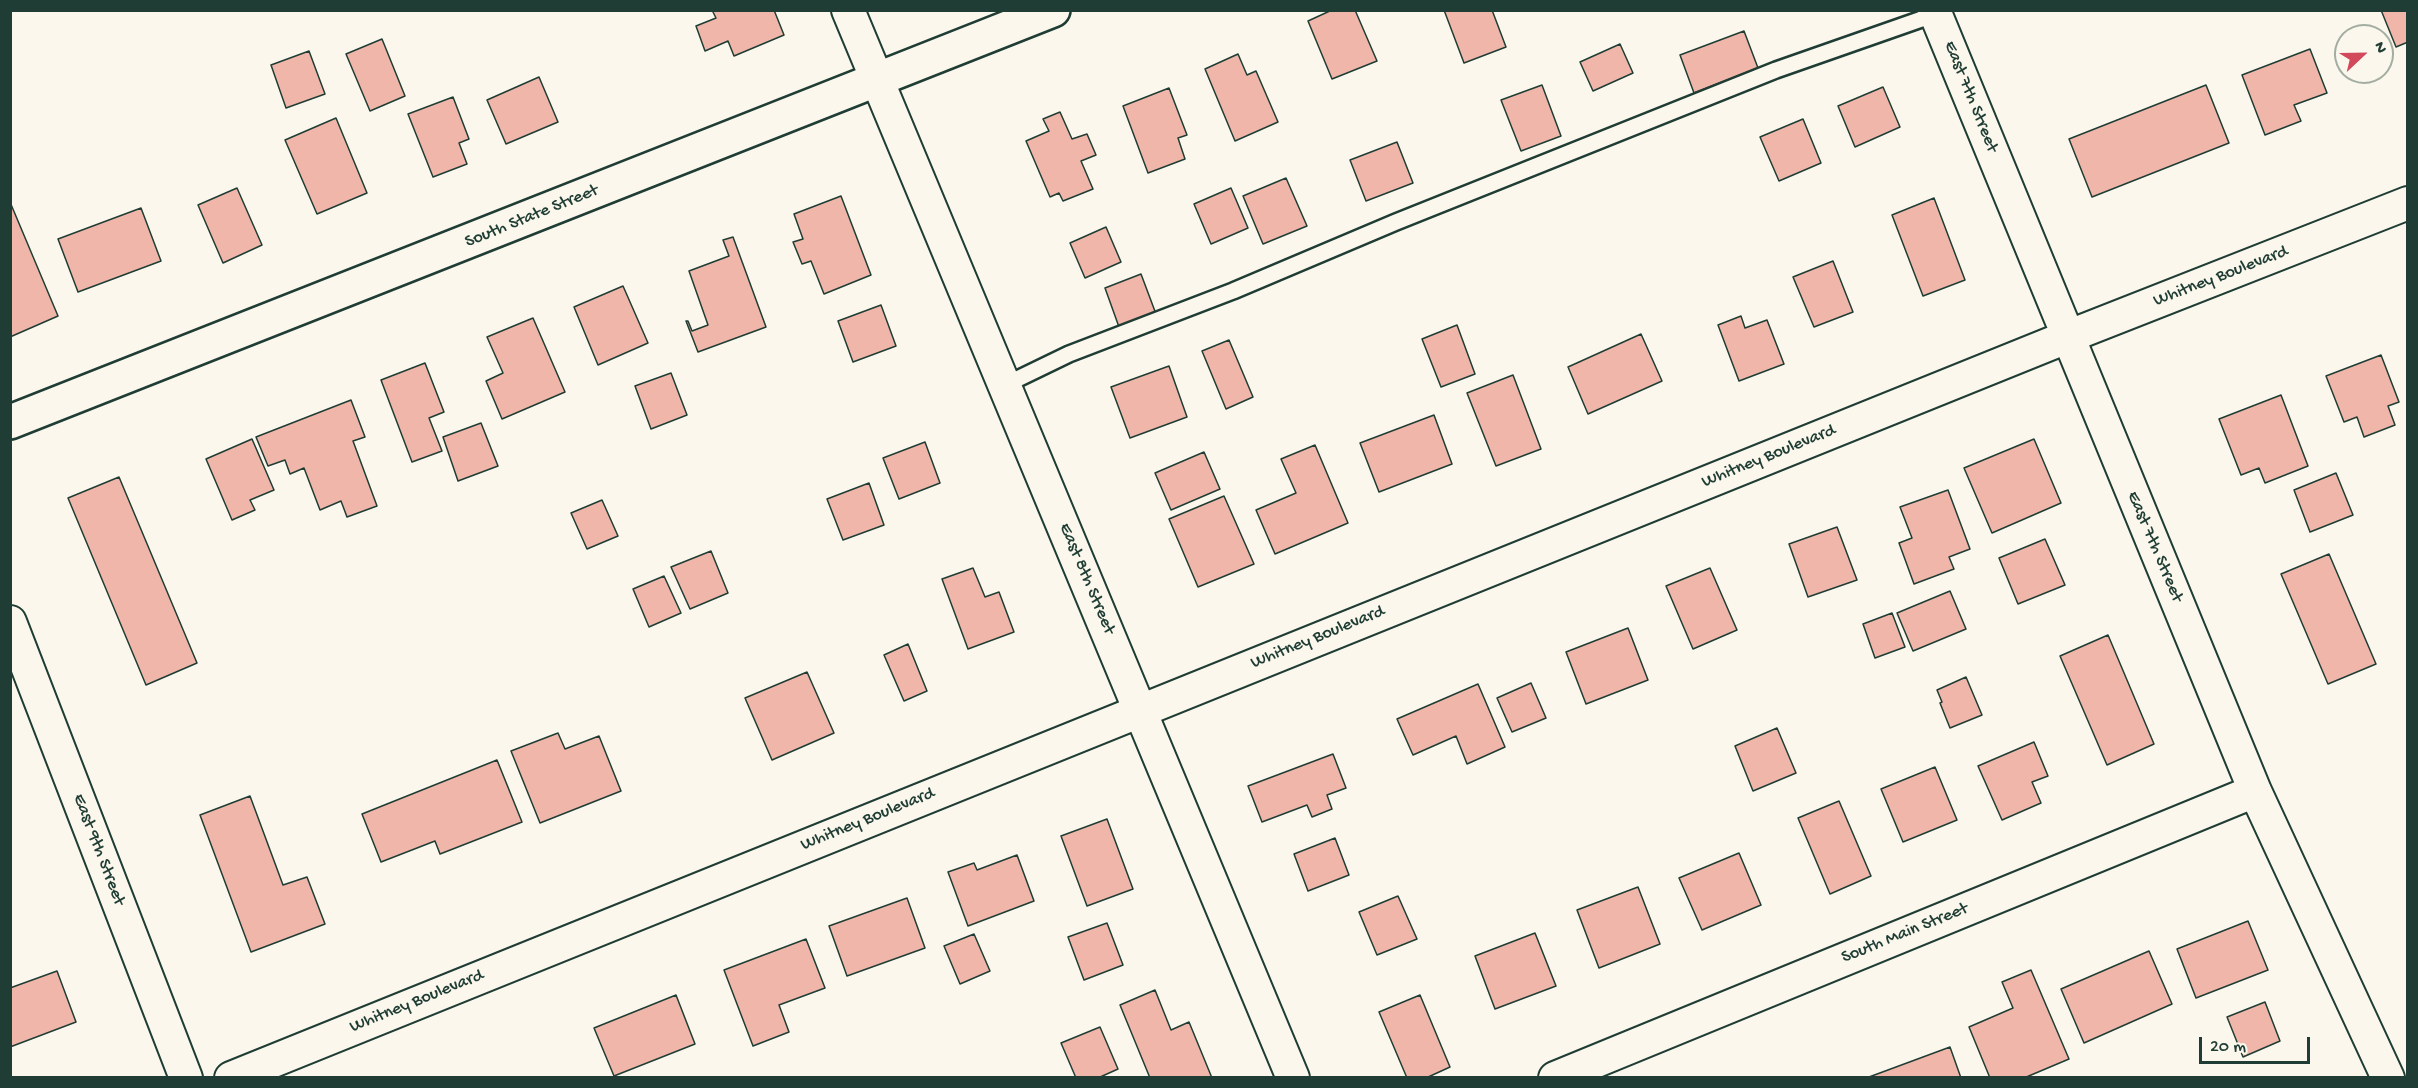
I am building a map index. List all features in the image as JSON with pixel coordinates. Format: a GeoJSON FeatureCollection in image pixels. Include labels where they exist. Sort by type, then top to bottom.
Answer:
{"type":"FeatureCollection","features":[{"type":"Feature","properties":{"kind":"main road","name":"South State Street"},"geometry":{"type":"LineString","coordinates":[[10,422],[1053,10]]}},
{"type":"Feature","properties":{"kind":"street","name":"East 8th Street"},"geometry":{"type":"LineString","coordinates":[[848,10],[1293,1077]]}},
{"type":"Feature","properties":{"kind":"street","name":"East 7th Street"},"geometry":{"type":"LineString","coordinates":[[1935,12],[2255,791],[2388,1077]]}},
{"type":"Feature","properties":{"kind":"street","name":"Whitney Boulevard"},"geometry":{"type":"LineString","coordinates":[[231,1077],[2067,337],[2408,203]]}},
{"type":"Feature","properties":{"kind":"street","name":"East 9th Street"},"geometry":{"type":"LineString","coordinates":[[10,622],[186,1077]]}},
{"type":"Feature","properties":{"kind":"street","name":"South Main Street"},"geometry":{"type":"LineString","coordinates":[[1555,1077],[2255,791]]}},
{"type":"Feature","properties":{"kind":"lane"},"geometry":{"type":"LineString","coordinates":[[1005,385],[1069,354],[1233,291],[1396,222],[1776,70],[1935,12]]}},
{"type":"Feature","properties":{"kind":"building"},"geometry":{"type":"Polygon","coordinates":[[[712,10],[774,10],[784,35],[734,56],[728,41],[705,51],[696,26],[716,18],[712,10]]]}},
{"type":"Feature","properties":{"kind":"building"},"geometry":{"type":"Polygon","coordinates":[[[1332,10],[1355,10],[1377,61],[1332,79],[1308,21],[1332,10]]]}},
{"type":"Feature","properties":{"kind":"building"},"geometry":{"type":"Polygon","coordinates":[[[1444,10],[1492,10],[1506,47],[1464,63],[1444,10]]]}},
{"type":"Feature","properties":{"kind":"building"},"geometry":{"type":"Polygon","coordinates":[[[2381,10],[2408,10],[2408,42],[2396,47],[2394,24],[2387,24],[2381,10]]]}},
{"type":"Feature","properties":{"kind":"building"},"geometry":{"type":"Polygon","coordinates":[[[1744,31],[1758,68],[1694,93],[1680,55],[1744,31]]]}},
{"type":"Feature","properties":{"kind":"building"},"geometry":{"type":"Polygon","coordinates":[[[382,39],[405,96],[370,111],[346,54],[382,39]]]}},
{"type":"Feature","properties":{"kind":"building"},"geometry":{"type":"Polygon","coordinates":[[[1620,44],[1633,73],[1593,91],[1580,62],[1620,44]]]}},
{"type":"Feature","properties":{"kind":"building"},"geometry":{"type":"Polygon","coordinates":[[[2310,49],[2327,93],[2294,105],[2301,121],[2265,135],[2242,75],[2310,49]]]}},
{"type":"Feature","properties":{"kind":"building"},"geometry":{"type":"Polygon","coordinates":[[[309,51],[325,94],[286,108],[271,65],[309,51]]]}},
{"type":"Feature","properties":{"kind":"building"},"geometry":{"type":"Polygon","coordinates":[[[1238,54],[1247,75],[1256,71],[1278,122],[1235,141],[1205,69],[1238,54]]]}},
{"type":"Feature","properties":{"kind":"building"},"geometry":{"type":"Polygon","coordinates":[[[539,77],[558,122],[506,144],[487,100],[539,77]]]}},
{"type":"Feature","properties":{"kind":"building"},"geometry":{"type":"Polygon","coordinates":[[[1542,85],[1561,136],[1521,151],[1501,100],[1542,85]]]}},
{"type":"Feature","properties":{"kind":"building"},"geometry":{"type":"Polygon","coordinates":[[[2206,85],[2229,143],[2092,197],[2069,139],[2206,85]]]}},
{"type":"Feature","properties":{"kind":"building"},"geometry":{"type":"Polygon","coordinates":[[[1883,87],[1900,127],[1855,147],[1838,106],[1883,87]]]}},
{"type":"Feature","properties":{"kind":"building"},"geometry":{"type":"Polygon","coordinates":[[[1169,88],[1187,135],[1178,138],[1185,159],[1148,173],[1123,106],[1169,88]]]}},
{"type":"Feature","properties":{"kind":"building"},"geometry":{"type":"Polygon","coordinates":[[[453,97],[469,139],[459,143],[467,164],[433,177],[408,114],[453,97]]]}},
{"type":"Feature","properties":{"kind":"building"},"geometry":{"type":"Polygon","coordinates":[[[1060,112],[1072,139],[1087,134],[1096,155],[1081,161],[1093,189],[1063,201],[1059,193],[1050,197],[1026,141],[1049,131],[1043,119],[1060,112]]]}},
{"type":"Feature","properties":{"kind":"building"},"geometry":{"type":"Polygon","coordinates":[[[336,118],[367,193],[317,214],[285,140],[336,118]]]}},
{"type":"Feature","properties":{"kind":"building"},"geometry":{"type":"Polygon","coordinates":[[[1803,119],[1821,163],[1779,181],[1760,137],[1803,119]]]}},
{"type":"Feature","properties":{"kind":"building"},"geometry":{"type":"Polygon","coordinates":[[[1397,142],[1413,183],[1366,201],[1350,160],[1397,142]]]}},
{"type":"Feature","properties":{"kind":"building"},"geometry":{"type":"Polygon","coordinates":[[[1286,178],[1307,226],[1263,244],[1243,196],[1286,178]]]}},
{"type":"Feature","properties":{"kind":"building"},"geometry":{"type":"Polygon","coordinates":[[[237,188],[262,245],[223,263],[198,205],[237,188]]]}},
{"type":"Feature","properties":{"kind":"building"},"geometry":{"type":"Polygon","coordinates":[[[1231,188],[1248,228],[1211,244],[1194,204],[1231,188]]]}},
{"type":"Feature","properties":{"kind":"building"},"geometry":{"type":"Polygon","coordinates":[[[841,196],[871,275],[824,294],[811,261],[802,264],[793,242],[803,239],[794,214],[841,196]]]}},
{"type":"Feature","properties":{"kind":"building"},"geometry":{"type":"Polygon","coordinates":[[[1934,198],[1965,280],[1923,296],[1892,215],[1934,198]]]}},
{"type":"Feature","properties":{"kind":"building"},"geometry":{"type":"Polygon","coordinates":[[[10,202],[58,316],[10,337],[10,202]]]}},
{"type":"Feature","properties":{"kind":"building"},"geometry":{"type":"Polygon","coordinates":[[[141,208],[161,261],[78,292],[58,239],[141,208]]]}},
{"type":"Feature","properties":{"kind":"building"},"geometry":{"type":"Polygon","coordinates":[[[1106,227],[1121,262],[1085,278],[1070,243],[1106,227]]]}},
{"type":"Feature","properties":{"kind":"building"},"geometry":{"type":"Polygon","coordinates":[[[733,237],[766,327],[698,352],[686,321],[692,331],[708,325],[689,271],[729,256],[723,240],[733,237]]]}},
{"type":"Feature","properties":{"kind":"building"},"geometry":{"type":"Polygon","coordinates":[[[1833,261],[1853,312],[1814,327],[1793,277],[1833,261]]]}},
{"type":"Feature","properties":{"kind":"building"},"geometry":{"type":"Polygon","coordinates":[[[1141,274],[1156,314],[1119,327],[1105,288],[1141,274]]]}},
{"type":"Feature","properties":{"kind":"building"},"geometry":{"type":"Polygon","coordinates":[[[623,286],[648,343],[598,365],[574,307],[623,286]]]}},
{"type":"Feature","properties":{"kind":"building"},"geometry":{"type":"Polygon","coordinates":[[[881,305],[896,346],[853,362],[838,321],[881,305]]]}},
{"type":"Feature","properties":{"kind":"building"},"geometry":{"type":"Polygon","coordinates":[[[1741,316],[1745,328],[1767,320],[1784,364],[1739,381],[1718,325],[1741,316]]]}},
{"type":"Feature","properties":{"kind":"building"},"geometry":{"type":"Polygon","coordinates":[[[533,318],[565,392],[502,419],[486,381],[503,373],[487,337],[533,318]]]}},
{"type":"Feature","properties":{"kind":"building"},"geometry":{"type":"Polygon","coordinates":[[[1457,325],[1475,374],[1441,387],[1422,339],[1457,325]]]}},
{"type":"Feature","properties":{"kind":"building"},"geometry":{"type":"Polygon","coordinates":[[[1641,334],[1662,381],[1588,414],[1568,367],[1641,334]]]}},
{"type":"Feature","properties":{"kind":"building"},"geometry":{"type":"Polygon","coordinates":[[[1229,340],[1253,397],[1226,409],[1202,351],[1229,340]]]}},
{"type":"Feature","properties":{"kind":"building"},"geometry":{"type":"Polygon","coordinates":[[[2381,355],[2399,402],[2388,406],[2395,425],[2364,437],[2357,417],[2344,422],[2326,376],[2381,355]]]}},
{"type":"Feature","properties":{"kind":"building"},"geometry":{"type":"Polygon","coordinates":[[[425,363],[444,412],[429,418],[442,451],[412,462],[381,380],[425,363]]]}},
{"type":"Feature","properties":{"kind":"building"},"geometry":{"type":"Polygon","coordinates":[[[1169,366],[1187,417],[1130,438],[1111,387],[1169,366]]]}},
{"type":"Feature","properties":{"kind":"building"},"geometry":{"type":"Polygon","coordinates":[[[671,373],[687,415],[651,429],[635,386],[671,373]]]}},
{"type":"Feature","properties":{"kind":"building"},"geometry":{"type":"Polygon","coordinates":[[[1513,375],[1541,449],[1496,466],[1467,393],[1513,375]]]}},
{"type":"Feature","properties":{"kind":"building"},"geometry":{"type":"Polygon","coordinates":[[[2281,395],[2308,466],[2265,483],[2259,468],[2241,475],[2219,419],[2281,395]]]}},
{"type":"Feature","properties":{"kind":"building"},"geometry":{"type":"Polygon","coordinates":[[[351,400],[365,437],[353,441],[377,506],[347,517],[341,501],[320,510],[304,468],[290,474],[285,460],[268,466],[256,437],[351,400]]]}},
{"type":"Feature","properties":{"kind":"building"},"geometry":{"type":"Polygon","coordinates":[[[1434,415],[1452,464],[1379,492],[1360,443],[1434,415]]]}},
{"type":"Feature","properties":{"kind":"building"},"geometry":{"type":"Polygon","coordinates":[[[481,423],[498,466],[458,481],[443,437],[481,423]]]}},
{"type":"Feature","properties":{"kind":"building"},"geometry":{"type":"Polygon","coordinates":[[[252,439],[274,490],[250,500],[255,510],[232,520],[206,459],[252,439]]]}},
{"type":"Feature","properties":{"kind":"building"},"geometry":{"type":"Polygon","coordinates":[[[2034,439],[2061,503],[1992,533],[1964,468],[2034,439]]]}},
{"type":"Feature","properties":{"kind":"building"},"geometry":{"type":"Polygon","coordinates":[[[925,442],[940,483],[899,499],[883,458],[925,442]]]}},
{"type":"Feature","properties":{"kind":"building"},"geometry":{"type":"Polygon","coordinates":[[[1315,445],[1348,523],[1275,554],[1256,510],[1296,493],[1281,459],[1315,445]]]}},
{"type":"Feature","properties":{"kind":"building"},"geometry":{"type":"Polygon","coordinates":[[[1204,452],[1220,489],[1171,510],[1155,473],[1204,452]]]}},
{"type":"Feature","properties":{"kind":"building"},"geometry":{"type":"Polygon","coordinates":[[[2336,473],[2353,515],[2310,532],[2294,490],[2336,473]]]}},
{"type":"Feature","properties":{"kind":"building"},"geometry":{"type":"Polygon","coordinates":[[[119,477],[197,663],[146,685],[68,498],[119,477]]]}},
{"type":"Feature","properties":{"kind":"building"},"geometry":{"type":"Polygon","coordinates":[[[869,483],[884,525],[843,540],[827,499],[869,483]]]}},
{"type":"Feature","properties":{"kind":"building"},"geometry":{"type":"Polygon","coordinates":[[[1948,490],[1970,549],[1949,557],[1954,569],[1914,584],[1899,543],[1912,538],[1900,507],[1948,490]]]}},
{"type":"Feature","properties":{"kind":"building"},"geometry":{"type":"Polygon","coordinates":[[[1224,496],[1254,564],[1198,587],[1169,519],[1224,496]]]}},
{"type":"Feature","properties":{"kind":"building"},"geometry":{"type":"Polygon","coordinates":[[[602,500],[618,536],[587,549],[571,513],[602,500]]]}},
{"type":"Feature","properties":{"kind":"building"},"geometry":{"type":"Polygon","coordinates":[[[1837,527],[1857,580],[1808,597],[1789,544],[1837,527]]]}},
{"type":"Feature","properties":{"kind":"building"},"geometry":{"type":"Polygon","coordinates":[[[2045,539],[2065,585],[2018,604],[1999,558],[2045,539]]]}},
{"type":"Feature","properties":{"kind":"building"},"geometry":{"type":"Polygon","coordinates":[[[711,551],[728,593],[690,609],[671,567],[711,551]]]}},
{"type":"Feature","properties":{"kind":"building"},"geometry":{"type":"Polygon","coordinates":[[[2329,554],[2376,664],[2328,684],[2281,574],[2329,554]]]}},
{"type":"Feature","properties":{"kind":"building"},"geometry":{"type":"Polygon","coordinates":[[[973,568],[985,597],[999,592],[1014,632],[968,649],[942,579],[973,568]]]}},
{"type":"Feature","properties":{"kind":"building"},"geometry":{"type":"Polygon","coordinates":[[[1710,568],[1737,630],[1693,649],[1666,586],[1710,568]]]}},
{"type":"Feature","properties":{"kind":"building"},"geometry":{"type":"Polygon","coordinates":[[[664,576],[681,613],[649,627],[633,589],[664,576]]]}},
{"type":"Feature","properties":{"kind":"building"},"geometry":{"type":"Polygon","coordinates":[[[1950,591],[1966,629],[1913,651],[1897,613],[1950,591]]]}},
{"type":"Feature","properties":{"kind":"building"},"geometry":{"type":"Polygon","coordinates":[[[1892,613],[1905,647],[1875,658],[1863,624],[1892,613]]]}},
{"type":"Feature","properties":{"kind":"building"},"geometry":{"type":"Polygon","coordinates":[[[1628,628],[1648,680],[1586,704],[1566,652],[1628,628]]]}},
{"type":"Feature","properties":{"kind":"building"},"geometry":{"type":"Polygon","coordinates":[[[2108,635],[2154,744],[2107,765],[2060,656],[2108,635]]]}},
{"type":"Feature","properties":{"kind":"building"},"geometry":{"type":"Polygon","coordinates":[[[908,644],[927,691],[904,701],[884,655],[908,644]]]}},
{"type":"Feature","properties":{"kind":"building"},"geometry":{"type":"Polygon","coordinates":[[[807,672],[834,733],[772,760],[745,698],[807,672]]]}},
{"type":"Feature","properties":{"kind":"building"},"geometry":{"type":"Polygon","coordinates":[[[1966,677],[1982,715],[1950,728],[1937,690],[1966,677]]]}},
{"type":"Feature","properties":{"kind":"building"},"geometry":{"type":"Polygon","coordinates":[[[1531,683],[1546,718],[1512,732],[1497,698],[1531,683]]]}},
{"type":"Feature","properties":{"kind":"building"},"geometry":{"type":"Polygon","coordinates":[[[1478,684],[1505,747],[1467,764],[1456,736],[1413,755],[1397,719],[1478,684]]]}},
{"type":"Feature","properties":{"kind":"building"},"geometry":{"type":"Polygon","coordinates":[[[1777,728],[1796,773],[1753,791],[1735,746],[1777,728]]]}},
{"type":"Feature","properties":{"kind":"building"},"geometry":{"type":"Polygon","coordinates":[[[558,733],[565,749],[599,736],[621,791],[540,823],[511,751],[558,733]]]}},
{"type":"Feature","properties":{"kind":"building"},"geometry":{"type":"Polygon","coordinates":[[[2034,742],[2048,776],[2032,782],[2041,803],[2002,820],[1978,766],[2034,742]]]}},
{"type":"Feature","properties":{"kind":"building"},"geometry":{"type":"Polygon","coordinates":[[[1333,754],[1346,788],[1327,795],[1332,809],[1312,817],[1307,805],[1262,822],[1248,786],[1333,754]]]}},
{"type":"Feature","properties":{"kind":"building"},"geometry":{"type":"Polygon","coordinates":[[[497,760],[522,822],[440,854],[435,841],[381,862],[362,814],[497,760]]]}},
{"type":"Feature","properties":{"kind":"building"},"geometry":{"type":"Polygon","coordinates":[[[1935,767],[1957,820],[1903,842],[1881,789],[1935,767]]]}},
{"type":"Feature","properties":{"kind":"building"},"geometry":{"type":"Polygon","coordinates":[[[250,796],[283,885],[307,877],[325,924],[251,952],[200,815],[250,796]]]}},
{"type":"Feature","properties":{"kind":"building"},"geometry":{"type":"Polygon","coordinates":[[[1839,801],[1871,876],[1830,894],[1798,818],[1839,801]]]}},
{"type":"Feature","properties":{"kind":"building"},"geometry":{"type":"Polygon","coordinates":[[[1107,819],[1133,889],[1087,906],[1061,836],[1107,819]]]}},
{"type":"Feature","properties":{"kind":"building"},"geometry":{"type":"Polygon","coordinates":[[[1335,838],[1349,875],[1308,891],[1294,854],[1335,838]]]}},
{"type":"Feature","properties":{"kind":"building"},"geometry":{"type":"Polygon","coordinates":[[[1739,853],[1761,905],[1702,930],[1679,878],[1739,853]]]}},
{"type":"Feature","properties":{"kind":"building"},"geometry":{"type":"Polygon","coordinates":[[[1017,855],[1034,901],[968,926],[948,872],[974,863],[977,870],[1017,855]]]}},
{"type":"Feature","properties":{"kind":"building"},"geometry":{"type":"Polygon","coordinates":[[[1638,887],[1660,944],[1599,968],[1577,910],[1638,887]]]}},
{"type":"Feature","properties":{"kind":"building"},"geometry":{"type":"Polygon","coordinates":[[[1398,896],[1417,939],[1377,955],[1359,912],[1398,896]]]}},
{"type":"Feature","properties":{"kind":"building"},"geometry":{"type":"Polygon","coordinates":[[[907,898],[925,948],[847,976],[829,926],[907,898]]]}},
{"type":"Feature","properties":{"kind":"building"},"geometry":{"type":"Polygon","coordinates":[[[2248,921],[2268,970],[2196,998],[2177,949],[2248,921]]]}},
{"type":"Feature","properties":{"kind":"building"},"geometry":{"type":"Polygon","coordinates":[[[1107,923],[1123,965],[1084,980],[1068,937],[1107,923]]]}},
{"type":"Feature","properties":{"kind":"building"},"geometry":{"type":"Polygon","coordinates":[[[1535,933],[1556,986],[1495,1009],[1475,956],[1535,933]]]}},
{"type":"Feature","properties":{"kind":"building"},"geometry":{"type":"Polygon","coordinates":[[[974,934],[990,971],[960,984],[944,946],[974,934]]]}},
{"type":"Feature","properties":{"kind":"building"},"geometry":{"type":"Polygon","coordinates":[[[806,939],[825,988],[779,1005],[789,1032],[753,1046],[724,970],[806,939]]]}},
{"type":"Feature","properties":{"kind":"building"},"geometry":{"type":"Polygon","coordinates":[[[2149,951],[2172,1004],[2084,1043],[2061,989],[2149,951]]]}},
{"type":"Feature","properties":{"kind":"building"},"geometry":{"type":"Polygon","coordinates":[[[2031,970],[2069,1059],[2024,1078],[1990,1078],[1969,1027],[2013,1008],[2002,982],[2031,970]]]}},
{"type":"Feature","properties":{"kind":"building"},"geometry":{"type":"Polygon","coordinates":[[[57,971],[76,1022],[10,1047],[10,988],[57,971]]]}},
{"type":"Feature","properties":{"kind":"building"},"geometry":{"type":"Polygon","coordinates":[[[1155,990],[1171,1030],[1189,1022],[1212,1078],[1150,1078],[1120,1005],[1155,990]]]}},
{"type":"Feature","properties":{"kind":"building"},"geometry":{"type":"Polygon","coordinates":[[[676,995],[695,1044],[614,1076],[594,1028],[676,995]]]}},
{"type":"Feature","properties":{"kind":"building"},"geometry":{"type":"Polygon","coordinates":[[[1420,995],[1450,1067],[1426,1078],[1407,1078],[1379,1012],[1420,995]]]}},
{"type":"Feature","properties":{"kind":"building"},"geometry":{"type":"Polygon","coordinates":[[[2265,1002],[2280,1041],[2243,1057],[2227,1017],[2265,1002]]]}},
{"type":"Feature","properties":{"kind":"building"},"geometry":{"type":"Polygon","coordinates":[[[1100,1027],[1118,1069],[1098,1078],[1076,1078],[1061,1043],[1100,1027]]]}},
{"type":"Feature","properties":{"kind":"building"},"geometry":{"type":"Polygon","coordinates":[[[1950,1047],[1961,1078],[1869,1078],[1869,1077],[1950,1047]]]}}]}
